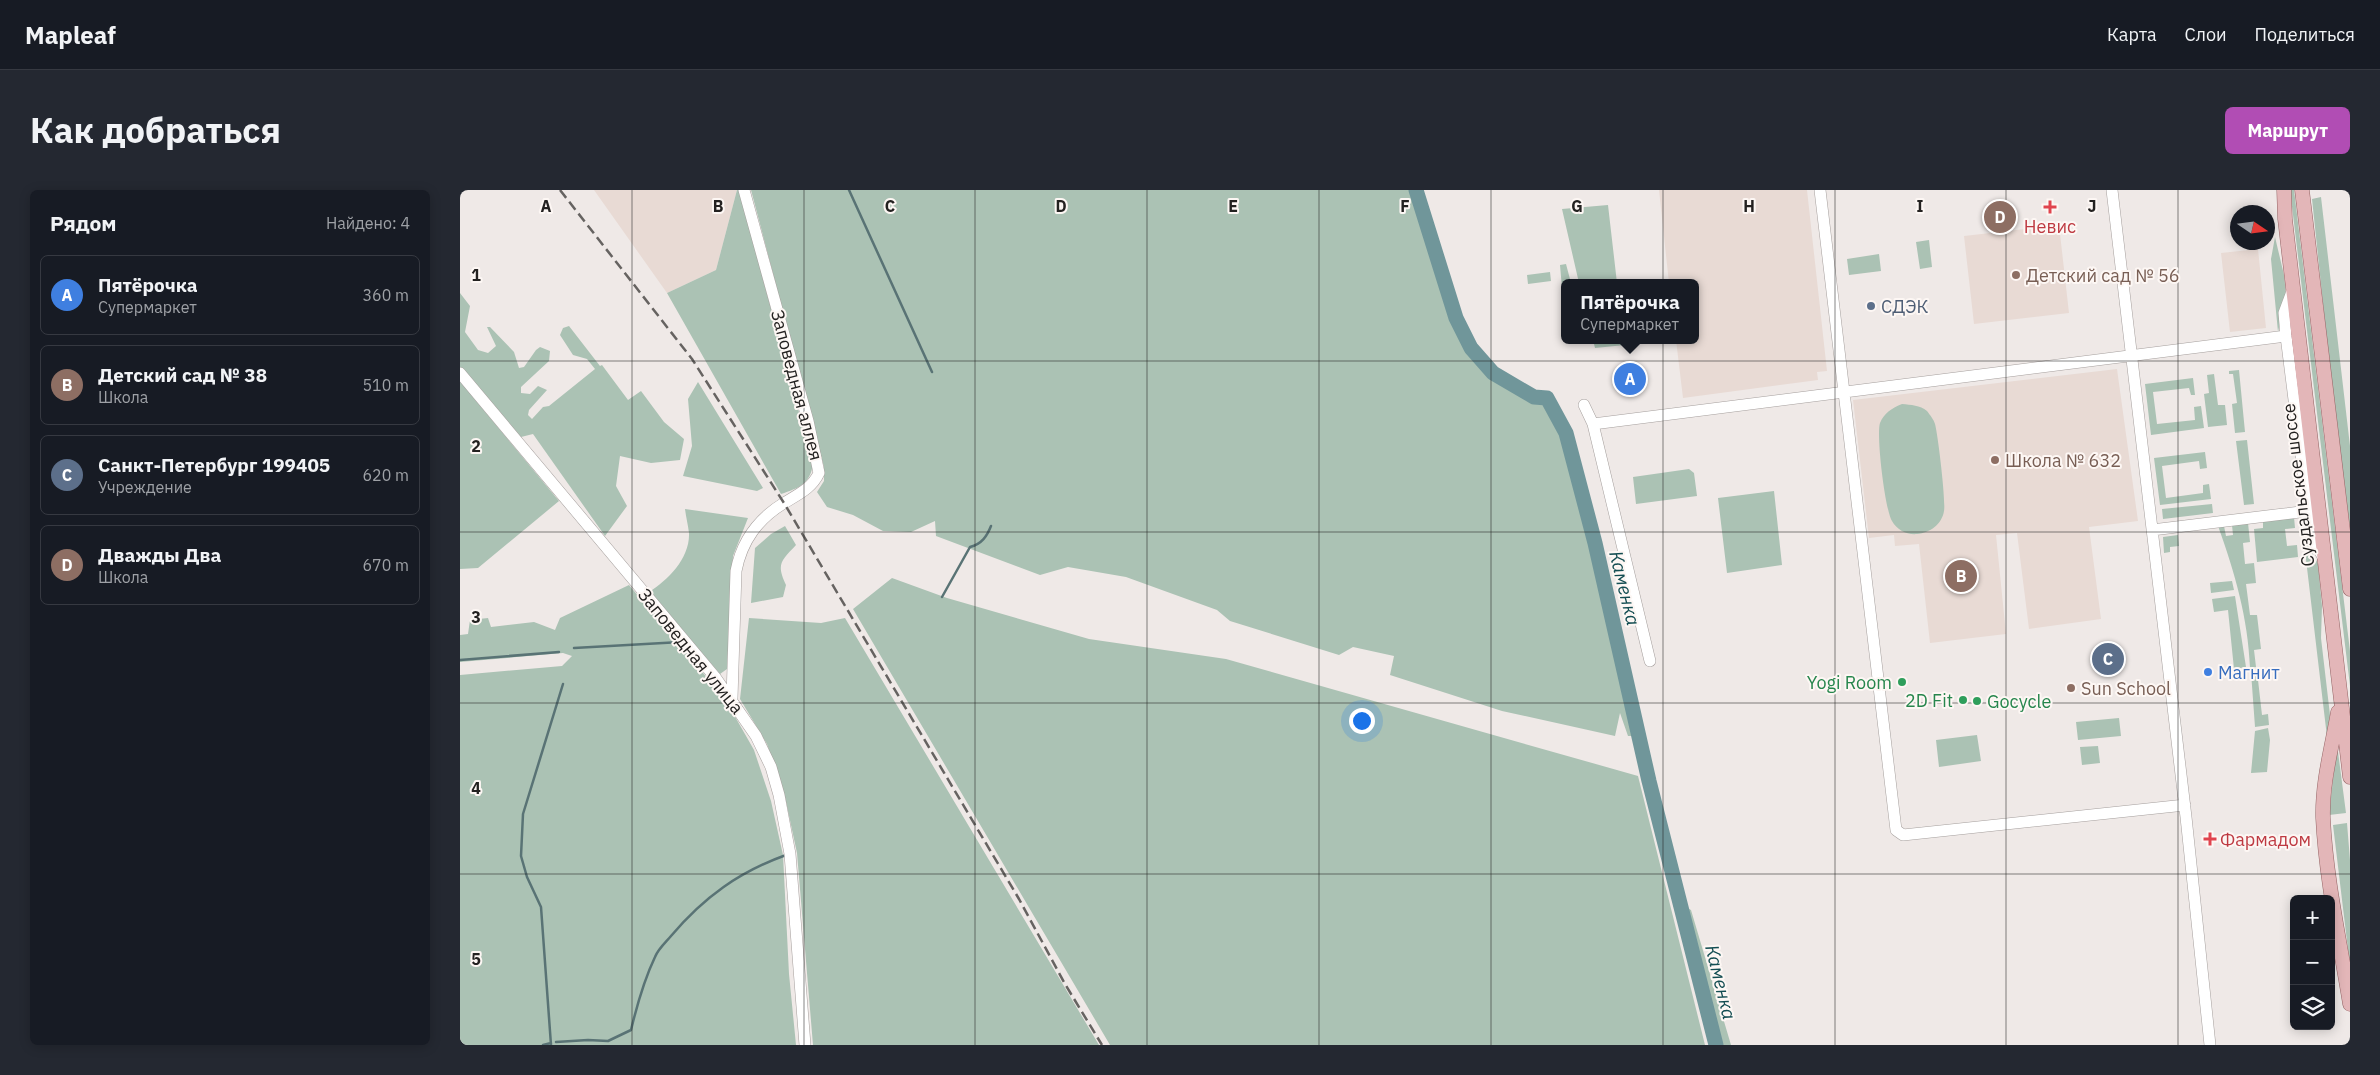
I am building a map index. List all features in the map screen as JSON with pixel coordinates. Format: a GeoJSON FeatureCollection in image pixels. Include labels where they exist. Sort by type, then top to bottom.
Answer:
{"type":"FeatureCollection","features":[{"type":"Feature","properties":{"kind":"main road","name":"Суздальское шоссе"},"geometry":{"type":"LineString","coordinates":[[2284,190],[2285,218],[2350,776]]}},
{"type":"Feature","properties":{"kind":"main road"},"geometry":{"type":"LineString","coordinates":[[2302,190],[2350,589]]}},
{"type":"Feature","properties":{"kind":"main road"},"geometry":{"type":"LineString","coordinates":[[2340,699],[2328,760],[2323,818],[2329,880],[2350,1004]]}},
{"type":"Feature","properties":{"kind":"street","name":"Заповедная аллея"},"geometry":{"type":"LineString","coordinates":[[732,698],[736,572],[739,558],[746,540],[761,519],[808,488],[819,472],[808,421],[744,190]]}},
{"type":"Feature","properties":{"kind":"street"},"geometry":{"type":"LineString","coordinates":[[1820,190],[1896,830],[1903,834],[2185,804]]}},
{"type":"Feature","properties":{"kind":"street"},"geometry":{"type":"LineString","coordinates":[[2112,190],[2185,804],[2210,1045]]}},
{"type":"Feature","properties":{"kind":"street"},"geometry":{"type":"LineString","coordinates":[[2294,285],[2284,313],[2286,336],[2311,535],[2326,561]]}},
{"type":"Feature","properties":{"kind":"street"},"geometry":{"type":"LineString","coordinates":[[1594,424],[2286,336]]}},
{"type":"Feature","properties":{"kind":"street","name":"Заповедная улица"},"geometry":{"type":"LineString","coordinates":[[460,373],[732,698],[763,751],[779,795],[790,854],[806,1045]]}},
{"type":"Feature","properties":{"kind":"street"},"geometry":{"type":"LineString","coordinates":[[1584,405],[1594,424],[1650,661]]}},
{"type":"Feature","properties":{"kind":"street"},"geometry":{"type":"LineString","coordinates":[[2152,530],[2308,511]]}},
{"type":"Feature","properties":{"kind":"shaded area"},"geometry":{"type":"Polygon","coordinates":[[[594,190],[737,190],[716,270],[667,293],[594,190]]]}},
{"type":"Feature","properties":{"kind":"shaded area"},"geometry":{"type":"Polygon","coordinates":[[[1659,190],[1807,190],[1827,371],[1817,372],[1818,380],[1683,398],[1676,344],[1699,344],[1699,279],[1669,279],[1659,190]]]}},
{"type":"Feature","properties":{"kind":"shaded area","name":"Детский сад № 56"},"geometry":{"type":"Polygon","coordinates":[[[2059,225],[2069,313],[1974,324],[1964,236],[2059,225]]]}},
{"type":"Feature","properties":{"kind":"shaded area"},"geometry":{"type":"Polygon","coordinates":[[[2258,250],[2266,328],[2230,332],[2221,253],[2258,250]]]}},
{"type":"Feature","properties":{"kind":"shaded area","name":"Школа № 632"},"geometry":{"type":"Polygon","coordinates":[[[2117,369],[2138,521],[2089,527],[2101,619],[2029,629],[2017,533],[1996,535],[2006,634],[1930,643],[1919,544],[1895,546],[1894,535],[1869,538],[1853,400],[2117,369]]]}},
{"type":"Feature","properties":{"kind":"green space"},"geometry":{"type":"Polygon","coordinates":[[[737,190],[739,190],[813,464],[812,471],[803,484],[781,494],[667,293],[716,270],[737,190]]]}},
{"type":"Feature","properties":{"kind":"green space"},"geometry":{"type":"Polygon","coordinates":[[[751,190],[1412,190],[1446,295],[1467,352],[1493,373],[1534,397],[1547,398],[1566,433],[1640,736],[1628,736],[1620,713],[1615,736],[1502,711],[1390,675],[1394,656],[1353,647],[1339,655],[1230,621],[1217,610],[1126,577],[1068,567],[1040,575],[936,536],[935,521],[911,532],[883,531],[853,515],[827,507],[817,492],[824,481],[824,467],[751,190]]]}},
{"type":"Feature","properties":{"kind":"green space"},"geometry":{"type":"Polygon","coordinates":[[[2290,190],[2294,190],[2350,651],[2350,686],[2290,190]]]}},
{"type":"Feature","properties":{"kind":"green space"},"geometry":{"type":"Polygon","coordinates":[[[2321,197],[2350,446],[2350,529],[2334,408],[2312,199],[2321,197]]]}},
{"type":"Feature","properties":{"kind":"green space"},"geometry":{"type":"Polygon","coordinates":[[[1608,205],[1617,279],[1578,279],[1562,209],[1608,205]]]}},
{"type":"Feature","properties":{"kind":"green space"},"geometry":{"type":"Polygon","coordinates":[[[2275,237],[2284,275],[2286,294],[2278,332],[2271,259],[2273,250],[2275,250],[2275,237]]]}},
{"type":"Feature","properties":{"kind":"green space"},"geometry":{"type":"Polygon","coordinates":[[[1929,240],[1932,267],[1920,269],[1916,242],[1929,240]]]}},
{"type":"Feature","properties":{"kind":"green space"},"geometry":{"type":"Polygon","coordinates":[[[1879,254],[1881,271],[1849,275],[1847,259],[1879,254]]]}},
{"type":"Feature","properties":{"kind":"green space"},"geometry":{"type":"Polygon","coordinates":[[[1566,264],[1570,279],[1561,279],[1560,265],[1566,264]]]}},
{"type":"Feature","properties":{"kind":"green space"},"geometry":{"type":"Polygon","coordinates":[[[1550,272],[1551,281],[1528,284],[1527,275],[1550,272]]]}},
{"type":"Feature","properties":{"kind":"green space"},"geometry":{"type":"Polygon","coordinates":[[[460,293],[470,306],[465,332],[478,350],[488,353],[496,346],[487,327],[490,327],[514,352],[519,368],[524,367],[540,347],[550,351],[549,361],[521,387],[521,393],[530,394],[538,386],[547,390],[529,410],[528,415],[532,419],[543,407],[549,406],[595,369],[587,359],[573,355],[560,335],[563,328],[569,326],[628,400],[641,391],[664,422],[684,439],[680,460],[651,463],[620,456],[616,486],[627,506],[605,536],[533,434],[521,437],[460,368],[460,293]]]}},
{"type":"Feature","properties":{"kind":"green space"},"geometry":{"type":"Polygon","coordinates":[[[1594,344],[1625,345],[1595,348],[1594,344]]]}},
{"type":"Feature","properties":{"kind":"green space"},"geometry":{"type":"Polygon","coordinates":[[[2239,370],[2245,432],[2235,433],[2232,404],[2237,403],[2233,374],[2229,374],[2229,371],[2239,370]]]}},
{"type":"Feature","properties":{"kind":"green space"},"geometry":{"type":"Polygon","coordinates":[[[2214,374],[2218,405],[2225,405],[2227,425],[2208,427],[2204,394],[2209,393],[2207,375],[2214,374]]]}},
{"type":"Feature","properties":{"kind":"green space"},"geometry":{"type":"Polygon","coordinates":[[[460,377],[472,396],[559,501],[478,568],[460,569],[460,377]]]}},
{"type":"Feature","properties":{"kind":"green space"},"geometry":{"type":"Polygon","coordinates":[[[2193,378],[2195,395],[2191,395],[2189,388],[2153,392],[2157,424],[2195,420],[2194,407],[2201,406],[2204,428],[2151,435],[2145,384],[2193,378]]]}},
{"type":"Feature","properties":{"kind":"green space"},"geometry":{"type":"Polygon","coordinates":[[[698,382],[763,488],[757,491],[683,476],[692,446],[688,399],[698,382]]]}},
{"type":"Feature","properties":{"kind":"green space"},"geometry":{"type":"Polygon","coordinates":[[[1902,404],[1921,408],[1927,411],[1933,419],[1941,468],[1943,516],[1935,527],[1917,534],[1903,531],[1892,521],[1889,514],[1882,472],[1879,442],[1880,423],[1889,411],[1902,404]]]}},
{"type":"Feature","properties":{"kind":"green space"},"geometry":{"type":"Polygon","coordinates":[[[2247,440],[2254,504],[2244,505],[2236,441],[2247,440]]]}},
{"type":"Feature","properties":{"kind":"green space"},"geometry":{"type":"Polygon","coordinates":[[[2205,452],[2207,468],[2200,469],[2199,461],[2162,466],[2166,498],[2203,493],[2203,485],[2209,484],[2211,499],[2160,505],[2154,458],[2205,452]]]}},
{"type":"Feature","properties":{"kind":"green space"},"geometry":{"type":"Polygon","coordinates":[[[1689,469],[1694,473],[1697,496],[1636,504],[1633,477],[1689,469]]]}},
{"type":"Feature","properties":{"kind":"green space"},"geometry":{"type":"Polygon","coordinates":[[[1774,491],[1782,565],[1727,573],[1718,498],[1774,491]]]}},
{"type":"Feature","properties":{"kind":"green space"},"geometry":{"type":"Polygon","coordinates":[[[2212,504],[2213,513],[2163,519],[2162,509],[2212,504]]]}},
{"type":"Feature","properties":{"kind":"green space"},"geometry":{"type":"Polygon","coordinates":[[[685,509],[748,518],[733,556],[727,669],[720,674],[649,592],[670,575],[686,551],[689,533],[685,509]]]}},
{"type":"Feature","properties":{"kind":"green space"},"geometry":{"type":"Polygon","coordinates":[[[2294,517],[2295,528],[2285,529],[2287,546],[2297,545],[2298,557],[2257,562],[2254,529],[2263,528],[2263,520],[2294,517]]]}},
{"type":"Feature","properties":{"kind":"green space"},"geometry":{"type":"Polygon","coordinates":[[[2248,523],[2250,542],[2243,543],[2245,564],[2254,563],[2256,583],[2246,584],[2250,615],[2257,615],[2261,649],[2254,650],[2256,667],[2250,668],[2247,631],[2240,596],[2218,526],[2224,526],[2226,536],[2233,535],[2232,525],[2248,523]]]}},
{"type":"Feature","properties":{"kind":"green space"},"geometry":{"type":"Polygon","coordinates":[[[785,526],[796,545],[784,559],[781,567],[786,585],[783,597],[751,603],[755,548],[771,534],[785,526]]]}},
{"type":"Feature","properties":{"kind":"green space"},"geometry":{"type":"Polygon","coordinates":[[[2303,534],[2318,564],[2322,606],[2321,638],[2330,715],[2327,737],[2303,534]]]}},
{"type":"Feature","properties":{"kind":"green space"},"geometry":{"type":"Polygon","coordinates":[[[2178,535],[2179,546],[2170,547],[2170,552],[2164,553],[2163,537],[2178,535]]]}},
{"type":"Feature","properties":{"kind":"green space"},"geometry":{"type":"Polygon","coordinates":[[[892,578],[947,598],[1089,639],[1226,659],[1638,776],[1705,1045],[1110,1045],[853,609],[892,578]]]}},
{"type":"Feature","properties":{"kind":"green space"},"geometry":{"type":"Polygon","coordinates":[[[2232,581],[2234,590],[2211,593],[2210,583],[2232,581]]]}},
{"type":"Feature","properties":{"kind":"green space"},"geometry":{"type":"Polygon","coordinates":[[[629,585],[725,699],[754,750],[771,801],[783,855],[789,974],[796,1045],[460,1045],[460,675],[562,666],[572,656],[563,653],[460,662],[460,635],[468,634],[470,620],[488,618],[491,627],[534,622],[555,630],[560,618],[629,585]]]}},
{"type":"Feature","properties":{"kind":"green space"},"geometry":{"type":"Polygon","coordinates":[[[2235,596],[2246,667],[2234,669],[2228,610],[2214,612],[2212,599],[2235,596]]]}},
{"type":"Feature","properties":{"kind":"green space"},"geometry":{"type":"Polygon","coordinates":[[[749,618],[821,623],[845,618],[1099,1045],[813,1045],[797,853],[785,797],[767,744],[740,699],[749,618]]]}},
{"type":"Feature","properties":{"kind":"green space"},"geometry":{"type":"Polygon","coordinates":[[[2264,670],[2265,679],[2258,680],[2262,715],[2268,714],[2269,725],[2255,727],[2251,672],[2264,670]]]}},
{"type":"Feature","properties":{"kind":"green space"},"geometry":{"type":"Polygon","coordinates":[[[2119,718],[2121,736],[2078,740],[2076,722],[2119,718]]]}},
{"type":"Feature","properties":{"kind":"green space"},"geometry":{"type":"Polygon","coordinates":[[[2268,728],[2270,740],[2267,772],[2251,773],[2255,731],[2268,728]]]}},
{"type":"Feature","properties":{"kind":"green space"},"geometry":{"type":"Polygon","coordinates":[[[1977,735],[1981,761],[1939,767],[1936,740],[1977,735]]]}},
{"type":"Feature","properties":{"kind":"green space"},"geometry":{"type":"Polygon","coordinates":[[[2337,744],[2346,813],[2329,815],[2337,744]]]}},
{"type":"Feature","properties":{"kind":"green space"},"geometry":{"type":"Polygon","coordinates":[[[2098,746],[2100,763],[2082,765],[2080,747],[2098,746]]]}},
{"type":"Feature","properties":{"kind":"green space"},"geometry":{"type":"Polygon","coordinates":[[[2347,823],[2350,860],[2350,966],[2333,825],[2347,823]]]}},
{"type":"Feature","properties":{"kind":"green space"},"geometry":{"type":"Polygon","coordinates":[[[1680,904],[1691,910],[1731,1045],[1716,1045],[1680,904]]]}},
{"type":"Feature","properties":{"kind":"waterway"},"geometry":{"type":"LineString","coordinates":[[849,190],[932,372]]}},
{"type":"Feature","properties":{"kind":"waterway","name":"Каменка"},"geometry":{"type":"LineString","coordinates":[[1416,190],[1456,318],[1471,348],[1493,373],[1534,397],[1547,398],[1566,433],[1595,543],[1649,781],[1716,1045]]}},
{"type":"Feature","properties":{"kind":"waterway"},"geometry":{"type":"LineString","coordinates":[[942,597],[970,547],[984,539],[991,526]]}},
{"type":"Feature","properties":{"kind":"waterway"},"geometry":{"type":"LineString","coordinates":[[574,648],[681,642]]}},
{"type":"Feature","properties":{"kind":"waterway"},"geometry":{"type":"LineString","coordinates":[[460,660],[559,652]]}},
{"type":"Feature","properties":{"kind":"waterway"},"geometry":{"type":"LineString","coordinates":[[551,1045],[541,907],[527,877],[521,856],[523,814],[563,684]]}},
{"type":"Feature","properties":{"kind":"waterway"},"geometry":{"type":"LineString","coordinates":[[556,1042],[608,1041],[631,1030],[638,1002],[656,954],[683,922],[723,887],[753,869],[786,855]]}},
{"type":"Feature","properties":{"kind":"waterway"},"geometry":{"type":"LineString","coordinates":[[543,1045],[551,1043]]}},
{"type":"Feature","properties":{"kind":"railway"},"geometry":{"type":"LineString","coordinates":[[560,190],[692,359],[784,503],[1019,899],[1065,984],[1102,1045]]}},
{"type":"Feature","properties":{"kind":"place","name":"Невис"},"geometry":{"type":"Point","coordinates":[2050,207]}},
{"type":"Feature","properties":{"kind":"place","name":"Дважды Два"},"geometry":{"type":"Point","coordinates":[2000,217]}},
{"type":"Feature","properties":{"kind":"place","name":"Детский сад № 56"},"geometry":{"type":"Point","coordinates":[2016,275]}},
{"type":"Feature","properties":{"kind":"place","name":"СДЭК"},"geometry":{"type":"Point","coordinates":[1871,306]}},
{"type":"Feature","properties":{"kind":"place","name":"Пятёрочка"},"geometry":{"type":"Point","coordinates":[1630,379]}},
{"type":"Feature","properties":{"kind":"place","name":"Школа № 632"},"geometry":{"type":"Point","coordinates":[1995,460]}},
{"type":"Feature","properties":{"kind":"place","name":"Детский сад № 38"},"geometry":{"type":"Point","coordinates":[1961,576]}},
{"type":"Feature","properties":{"kind":"place","name":"Санкт-Петербург 199405"},"geometry":{"type":"Point","coordinates":[2108,659]}},
{"type":"Feature","properties":{"kind":"place","name":"Магнит"},"geometry":{"type":"Point","coordinates":[2208,672]}},
{"type":"Feature","properties":{"kind":"place","name":"Yogi Room"},"geometry":{"type":"Point","coordinates":[1902,682]}},
{"type":"Feature","properties":{"kind":"place","name":"Sun School"},"geometry":{"type":"Point","coordinates":[2071,688]}},
{"type":"Feature","properties":{"kind":"place","name":"2D Fit"},"geometry":{"type":"Point","coordinates":[1963,700]}},
{"type":"Feature","properties":{"kind":"place","name":"Gocycle"},"geometry":{"type":"Point","coordinates":[1977,701]}},
{"type":"Feature","properties":{"kind":"place","name":"Фармадом"},"geometry":{"type":"Point","coordinates":[2210,839]}}]}
